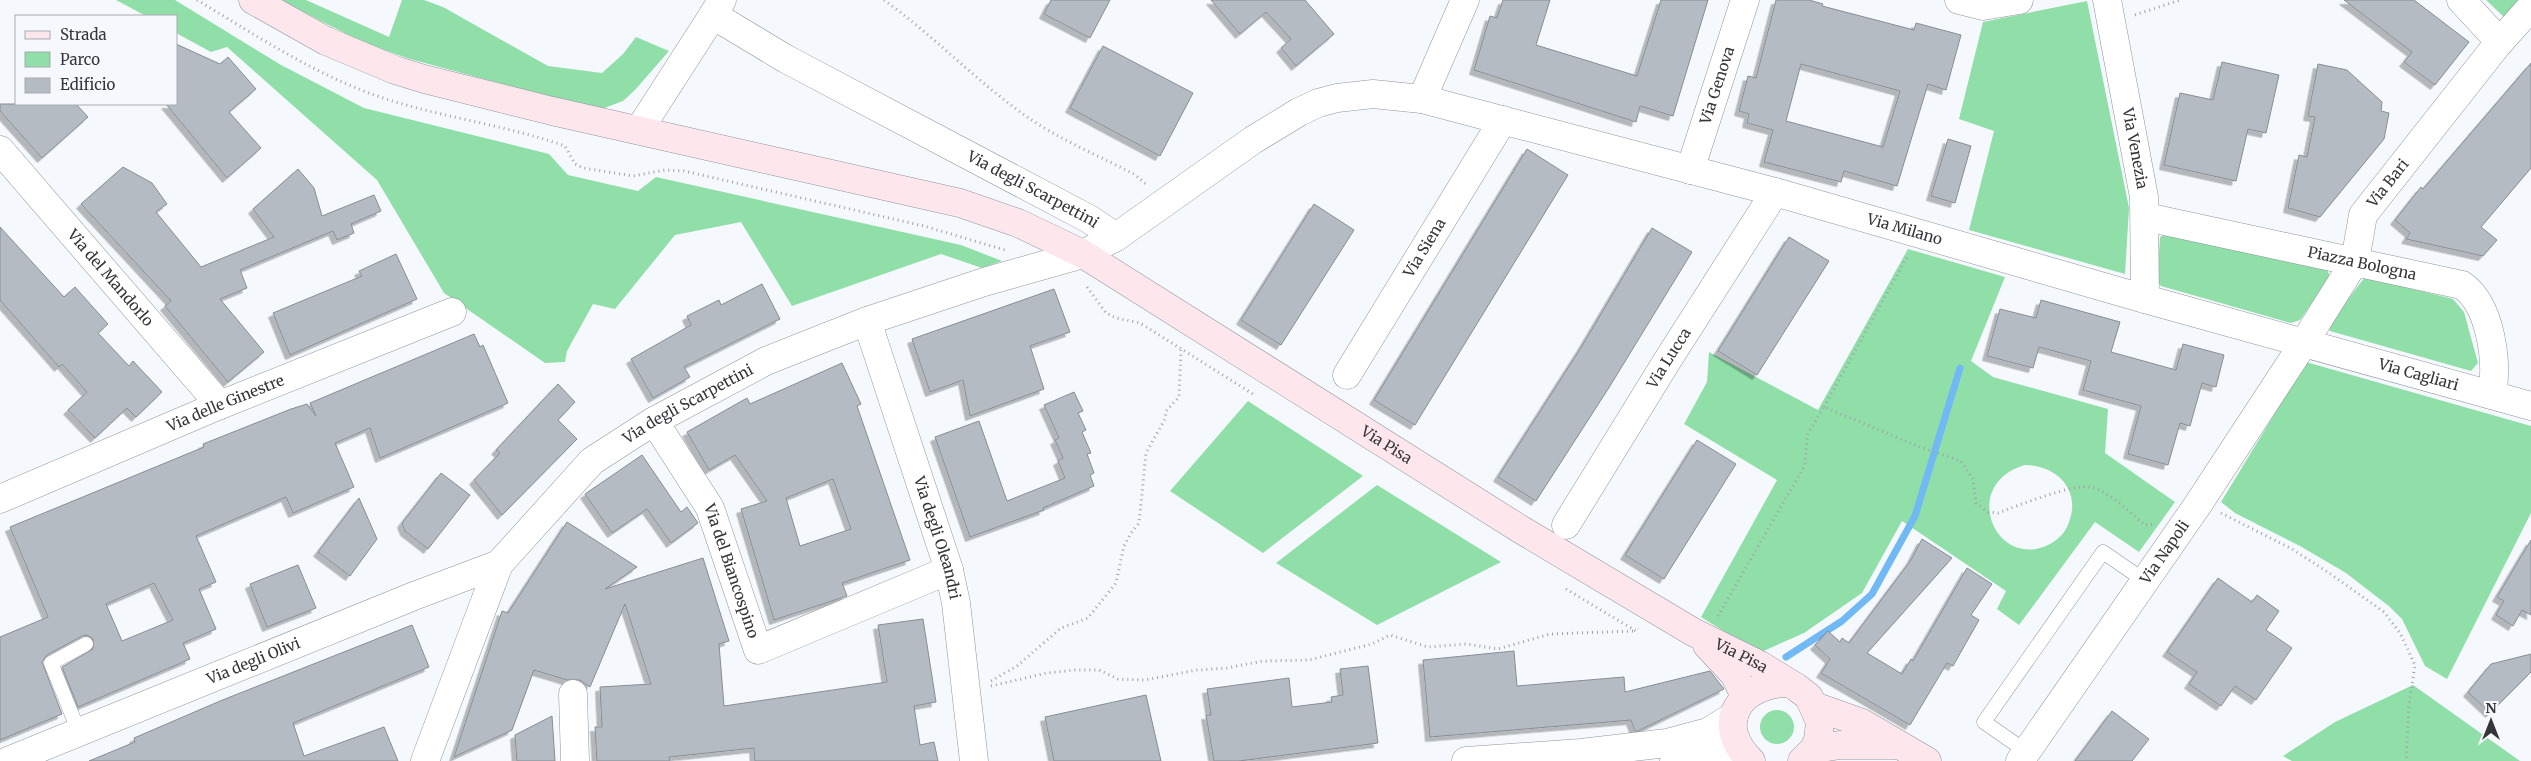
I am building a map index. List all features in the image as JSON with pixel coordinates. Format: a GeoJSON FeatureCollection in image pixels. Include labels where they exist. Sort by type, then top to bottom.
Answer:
{"type":"FeatureCollection","features":[{"type":"Feature","properties":{"kind":"main road","name":"Via Pisa"},"geometry":{"type":"LineString","coordinates":[[253,0],[317,37],[395,70],[456,88],[960,203],[1018,223],[1083,254],[1520,529],[1702,622],[1760,665],[1809,696],[1814,706]]}},
{"type":"Feature","properties":{"kind":"main road","name":"Via Pisa"},"geometry":{"type":"LineString","coordinates":[[1702,622],[1726,664],[1740,706]]}},
{"type":"Feature","properties":{"kind":"main road"},"geometry":{"type":"LineString","coordinates":[[1747,757],[1734,736],[1740,706],[1761,686],[1787,682]]}},
{"type":"Feature","properties":{"kind":"main road"},"geometry":{"type":"LineString","coordinates":[[1814,706],[1862,723],[1927,761]]}},
{"type":"Feature","properties":{"kind":"main road"},"geometry":{"type":"LineString","coordinates":[[1806,758],[1820,730],[1814,706]]}},
{"type":"Feature","properties":{"kind":"main road"},"geometry":{"type":"LineString","coordinates":[[1806,758],[1847,745],[1897,745]]}},
{"type":"Feature","properties":{"kind":"street"},"geometry":{"type":"LineString","coordinates":[[1422,99],[1464,0]]}},
{"type":"Feature","properties":{"kind":"street","name":"Via Genova"},"geometry":{"type":"LineString","coordinates":[[1690,170],[1745,0]]}},
{"type":"Feature","properties":{"kind":"street"},"geometry":{"type":"LineString","coordinates":[[1959,0],[1983,6],[2019,0]]}},
{"type":"Feature","properties":{"kind":"street"},"geometry":{"type":"LineString","coordinates":[[2461,0],[2500,42]]}},
{"type":"Feature","properties":{"kind":"street","name":"Via degli Scarpettini"},"geometry":{"type":"LineString","coordinates":[[639,130],[718,7],[786,59],[1089,219],[1116,237]]}},
{"type":"Feature","properties":{"kind":"street","name":"Via Bari"},"geometry":{"type":"LineString","coordinates":[[2305,342],[2355,261],[2363,215],[2500,42],[2531,7]]}},
{"type":"Feature","properties":{"kind":"street","name":"Via Venezia"},"geometry":{"type":"LineString","coordinates":[[2109,12],[2144,197],[2146,217],[2145,299]]}},
{"type":"Feature","properties":{"kind":"street","name":"Via degli Scarpettini"},"geometry":{"type":"LineString","coordinates":[[425,761],[499,564],[592,461],[654,421],[766,361],[867,321],[984,282],[1083,254],[1116,237],[1253,140],[1299,112],[1318,103],[1337,98],[1373,94],[1422,99],[1503,120]]}},
{"type":"Feature","properties":{"kind":"street","name":"Via Milano"},"geometry":{"type":"LineString","coordinates":[[1503,120],[1775,192],[2145,299],[2305,342]]}},
{"type":"Feature","properties":{"kind":"street","name":"Via Siena"},"geometry":{"type":"LineString","coordinates":[[1347,375],[1503,120]]}},
{"type":"Feature","properties":{"kind":"street","name":"Via del Mandorlo"},"geometry":{"type":"LineString","coordinates":[[0,150],[220,405]]}},
{"type":"Feature","properties":{"kind":"street","name":"Via Lucca"},"geometry":{"type":"LineString","coordinates":[[1566,525],[1667,361],[1775,192]]}},
{"type":"Feature","properties":{"kind":"street","name":"Piazza Bologna"},"geometry":{"type":"LineString","coordinates":[[2146,217],[2462,285],[2470,291],[2484,311],[2495,367],[2492,394]]}},
{"type":"Feature","properties":{"kind":"street","name":"Via delle Ginestre"},"geometry":{"type":"LineString","coordinates":[[0,498],[220,405],[452,312]]}},
{"type":"Feature","properties":{"kind":"street","name":"Via degli Oleandri"},"geometry":{"type":"LineString","coordinates":[[867,321],[949,570],[974,693],[974,761]]}},
{"type":"Feature","properties":{"kind":"street","name":"Via Cagliari"},"geometry":{"type":"LineString","coordinates":[[2305,342],[2531,406]]}},
{"type":"Feature","properties":{"kind":"street","name":"Via Napoli"},"geometry":{"type":"LineString","coordinates":[[2023,756],[2145,581],[2169,529],[2208,507],[2305,342]]}},
{"type":"Feature","properties":{"kind":"street","name":"Via del Biancospino"},"geometry":{"type":"LineString","coordinates":[[654,421],[710,508],[758,650],[949,570]]}},
{"type":"Feature","properties":{"kind":"street","name":"Via degli Olivi"},"geometry":{"type":"LineString","coordinates":[[8,761],[414,596],[499,564]]}},
{"type":"Feature","properties":{"kind":"street"},"geometry":{"type":"LineString","coordinates":[[573,694],[575,761]]}},
{"type":"Feature","properties":{"kind":"street"},"geometry":{"type":"LineString","coordinates":[[1466,761],[1581,753],[1667,743],[1708,732],[1740,706]]}},
{"type":"Feature","properties":{"kind":"street"},"geometry":{"type":"LineString","coordinates":[[1674,761],[1708,754],[1747,757]]}},
{"type":"Feature","properties":{"kind":"lane"},"geometry":{"type":"LineString","coordinates":[[2023,756],[1984,722],[2103,552],[2145,581]]}},
{"type":"Feature","properties":{"kind":"lane"},"geometry":{"type":"LineString","coordinates":[[79,732],[51,663],[86,644]]}},
{"type":"Feature","properties":{"kind":"path"},"geometry":{"type":"LineString","coordinates":[[884,0],[920,26],[980,80],[1023,114],[1134,174],[1148,186],[1162,204]]}},
{"type":"Feature","properties":{"kind":"path"},"geometry":{"type":"LineString","coordinates":[[2109,12],[2180,0]]}},
{"type":"Feature","properties":{"kind":"path"},"geometry":{"type":"LineString","coordinates":[[1702,622],[1718,616],[1805,465],[1807,435],[1920,234]]}},
{"type":"Feature","properties":{"kind":"path"},"geometry":{"type":"LineString","coordinates":[[974,693],[1016,666],[1061,628],[1088,618],[1116,583],[1124,546],[1139,523],[1146,453],[1164,419],[1166,411],[1179,397],[1182,349]]}},
{"type":"Feature","properties":{"kind":"path"},"geometry":{"type":"LineString","coordinates":[[1824,407],[1920,447],[1961,461],[1973,479],[1976,503],[1988,512],[1998,513],[2069,489],[2089,487],[2106,495],[2145,525],[2169,529]]}},
{"type":"Feature","properties":{"kind":"path"},"geometry":{"type":"LineString","coordinates":[[2208,507],[2292,549],[2314,563],[2384,612],[2400,632],[2415,665],[2409,705],[2406,761]]}},
{"type":"Feature","properties":{"kind":"path"},"geometry":{"type":"LineString","coordinates":[[974,693],[1047,673],[1075,670],[1099,670],[1118,679],[1145,680],[1197,670],[1227,668],[1263,661],[1308,660],[1372,644],[1390,635],[1428,647],[1467,644],[1498,649],[1550,634],[1636,631]]}},
{"type":"Feature","properties":{"kind":"green space"},"geometry":{"type":"Polygon","coordinates":[[[116,0],[175,0],[281,65],[364,108],[549,154],[568,175],[638,191],[656,177],[961,245],[1002,261],[982,268],[941,254],[792,306],[741,222],[675,235],[615,309],[593,304],[567,351],[565,362],[545,363],[444,293],[377,180],[227,47],[211,52],[178,34],[178,15],[144,15],[116,0]]]}},
{"type":"Feature","properties":{"kind":"green space"},"geometry":{"type":"Polygon","coordinates":[[[280,0],[306,0],[389,37],[402,0],[424,0],[443,7],[548,66],[602,73],[623,54],[636,37],[669,51],[623,101],[599,110],[410,59],[364,43],[280,0]]]}},
{"type":"Feature","properties":{"kind":"green space"},"geometry":{"type":"Polygon","coordinates":[[[2486,0],[2529,0],[2504,17],[2486,0]]]}},
{"type":"Feature","properties":{"kind":"green space"},"geometry":{"type":"Polygon","coordinates":[[[2087,1],[2129,208],[2125,274],[1969,230],[1994,131],[1959,119],[1983,22],[2087,1]]]}},
{"type":"Feature","properties":{"kind":"green space"},"geometry":{"type":"Polygon","coordinates":[[[2166,234],[2327,269],[2330,277],[2300,320],[2291,323],[2161,286],[2157,282],[2160,237],[2166,234]]]}},
{"type":"Feature","properties":{"kind":"green space"},"geometry":{"type":"Polygon","coordinates":[[[1908,249],[2005,277],[1971,361],[1993,377],[2108,409],[2105,453],[2175,502],[2139,552],[2095,522],[2019,625],[1997,609],[2006,591],[1902,521],[1862,593],[1804,633],[1759,653],[1701,617],[1777,480],[1684,424],[1707,382],[1709,352],[1818,410],[1908,249]],[[2025,465],[2005,475],[1993,489],[1989,505],[1992,522],[2000,536],[2013,546],[2029,550],[2048,545],[2056,540],[2067,527],[2071,515],[2072,503],[2070,493],[2065,484],[2049,470],[2025,465]]]}},
{"type":"Feature","properties":{"kind":"green space"},"geometry":{"type":"Polygon","coordinates":[[[2365,277],[2453,299],[2464,312],[2478,363],[2471,371],[2330,331],[2328,325],[2365,277]]]}},
{"type":"Feature","properties":{"kind":"green space"},"geometry":{"type":"Polygon","coordinates":[[[2306,362],[2531,426],[2531,513],[2447,679],[2425,666],[2402,619],[2390,607],[2346,573],[2300,546],[2235,513],[2221,502],[2306,362]]]}},
{"type":"Feature","properties":{"kind":"green space"},"geometry":{"type":"Polygon","coordinates":[[[1248,401],[1363,476],[1263,553],[1170,491],[1248,401]]]}},
{"type":"Feature","properties":{"kind":"green space"},"geometry":{"type":"Polygon","coordinates":[[[1377,485],[1501,562],[1377,625],[1276,563],[1377,485]]]}},
{"type":"Feature","properties":{"kind":"green space"},"geometry":{"type":"Polygon","coordinates":[[[2413,685],[2520,761],[2292,761],[2283,756],[2335,722],[2413,685]]]}},
{"type":"Feature","properties":{"kind":"green space"},"geometry":{"type":"Polygon","coordinates":[[[1777,710],[1784,711],[1789,715],[1793,720],[1793,734],[1789,739],[1784,743],[1777,744],[1770,743],[1765,739],[1761,734],[1760,727],[1761,720],[1765,715],[1770,711],[1777,710]]]}},
{"type":"Feature","properties":{"kind":"building"},"geometry":{"type":"Polygon","coordinates":[[[1051,0],[1110,0],[1090,38],[1044,14],[1051,0]]]}},
{"type":"Feature","properties":{"kind":"building"},"geometry":{"type":"Polygon","coordinates":[[[1211,0],[1305,0],[1334,34],[1296,66],[1281,48],[1291,39],[1266,12],[1240,34],[1211,0]]]}},
{"type":"Feature","properties":{"kind":"building"},"geometry":{"type":"Polygon","coordinates":[[[1503,0],[1550,0],[1536,45],[1637,76],[1661,0],[1708,0],[1673,116],[1640,106],[1636,122],[1474,70],[1490,16],[1497,18],[1503,0]]]}},
{"type":"Feature","properties":{"kind":"building"},"geometry":{"type":"Polygon","coordinates":[[[1776,0],[1809,0],[1823,4],[1822,6],[1914,30],[1916,23],[1961,35],[1946,90],[1928,84],[1897,186],[1844,171],[1841,182],[1764,162],[1773,130],[1747,123],[1749,114],[1739,111],[1748,76],[1756,78],[1776,0]],[[1801,64],[1786,121],[1883,147],[1900,91],[1801,64]]]}},
{"type":"Feature","properties":{"kind":"building"},"geometry":{"type":"Polygon","coordinates":[[[2344,0],[2414,0],[2469,42],[2435,85],[2404,62],[2412,52],[2344,0]]]}},
{"type":"Feature","properties":{"kind":"building"},"geometry":{"type":"Polygon","coordinates":[[[178,45],[220,64],[228,57],[256,89],[229,112],[261,148],[227,178],[167,105],[178,105],[178,45]]]}},
{"type":"Feature","properties":{"kind":"building"},"geometry":{"type":"Polygon","coordinates":[[[1103,46],[1193,93],[1160,156],[1070,108],[1103,46]]]}},
{"type":"Feature","properties":{"kind":"building"},"geometry":{"type":"Polygon","coordinates":[[[2222,62],[2279,75],[2266,133],[2248,129],[2236,181],[2164,165],[2180,93],[2213,100],[2222,62]]]}},
{"type":"Feature","properties":{"kind":"building"},"geometry":{"type":"Polygon","coordinates":[[[2531,63],[2531,168],[2481,227],[2497,240],[2483,256],[2406,239],[2410,233],[2395,220],[2421,187],[2423,189],[2531,63]]]}},
{"type":"Feature","properties":{"kind":"building"},"geometry":{"type":"Polygon","coordinates":[[[2318,64],[2347,70],[2382,102],[2381,111],[2389,113],[2384,139],[2320,217],[2288,208],[2299,155],[2307,157],[2315,117],[2308,116],[2318,64]]]}},
{"type":"Feature","properties":{"kind":"building"},"geometry":{"type":"Polygon","coordinates":[[[0,104],[77,105],[88,117],[42,158],[0,111],[0,104]]]}},
{"type":"Feature","properties":{"kind":"building"},"geometry":{"type":"Polygon","coordinates":[[[1948,139],[1971,146],[1955,203],[1931,196],[1948,139]]]}},
{"type":"Feature","properties":{"kind":"building"},"geometry":{"type":"Polygon","coordinates":[[[1527,149],[1568,175],[1415,425],[1374,400],[1527,149]]]}},
{"type":"Feature","properties":{"kind":"building"},"geometry":{"type":"Polygon","coordinates":[[[123,167],[152,183],[167,204],[156,212],[201,267],[274,237],[253,209],[298,169],[314,188],[322,216],[374,195],[381,211],[351,224],[354,233],[337,240],[333,231],[240,270],[247,288],[220,299],[264,352],[228,382],[165,306],[171,301],[81,204],[123,167]]]}},
{"type":"Feature","properties":{"kind":"building"},"geometry":{"type":"Polygon","coordinates":[[[1314,204],[1354,230],[1281,345],[1241,320],[1314,204]]]}},
{"type":"Feature","properties":{"kind":"building"},"geometry":{"type":"Polygon","coordinates":[[[0,227],[64,297],[75,287],[108,324],[98,333],[129,366],[133,361],[162,392],[136,417],[127,408],[95,438],[68,410],[87,392],[62,364],[59,367],[0,300],[0,227]]]}},
{"type":"Feature","properties":{"kind":"building"},"geometry":{"type":"Polygon","coordinates":[[[1652,228],[1692,252],[1610,386],[1536,501],[1498,477],[1582,346],[1652,228]]]}},
{"type":"Feature","properties":{"kind":"building"},"geometry":{"type":"Polygon","coordinates":[[[1789,237],[1829,261],[1757,375],[1718,351],[1789,237]]]}},
{"type":"Feature","properties":{"kind":"building"},"geometry":{"type":"Polygon","coordinates":[[[396,254],[417,299],[290,355],[273,313],[362,276],[359,271],[396,254]]]}},
{"type":"Feature","properties":{"kind":"building"},"geometry":{"type":"Polygon","coordinates":[[[762,284],[780,319],[684,367],[690,377],[653,398],[631,359],[691,325],[687,316],[719,300],[721,305],[762,284]]]}},
{"type":"Feature","properties":{"kind":"building"},"geometry":{"type":"Polygon","coordinates":[[[1054,289],[1070,332],[1030,346],[1044,389],[970,416],[963,380],[930,392],[912,339],[1054,289]]]}},
{"type":"Feature","properties":{"kind":"building"},"geometry":{"type":"Polygon","coordinates":[[[2041,300],[2120,322],[2111,352],[2176,370],[2183,344],[2224,355],[2216,387],[2202,383],[2190,426],[2180,423],[2168,465],[2128,454],[2141,406],[2083,390],[2091,361],[2039,347],[2033,368],[1987,356],[2000,309],[2036,318],[2041,300]]]}},
{"type":"Feature","properties":{"kind":"building"},"geometry":{"type":"Polygon","coordinates":[[[474,334],[480,347],[483,345],[508,403],[380,458],[370,428],[335,443],[354,487],[293,513],[286,497],[196,536],[216,582],[199,589],[216,629],[183,643],[190,659],[78,707],[62,667],[93,649],[93,639],[87,635],[82,636],[47,655],[42,662],[62,714],[0,740],[0,637],[48,617],[10,527],[204,447],[203,444],[291,409],[307,404],[316,416],[310,403],[474,334]],[[154,583],[106,604],[122,641],[173,620],[154,583]]]}},
{"type":"Feature","properties":{"kind":"building"},"geometry":{"type":"Polygon","coordinates":[[[842,363],[861,404],[857,406],[910,560],[842,583],[847,596],[774,620],[741,509],[767,501],[735,455],[709,470],[687,432],[747,398],[750,404],[842,363]],[[833,479],[786,498],[800,546],[851,529],[833,479]]]}},
{"type":"Feature","properties":{"kind":"building"},"geometry":{"type":"Polygon","coordinates":[[[558,384],[575,402],[558,420],[577,439],[502,515],[474,480],[500,453],[496,450],[558,384]]]}},
{"type":"Feature","properties":{"kind":"building"},"geometry":{"type":"Polygon","coordinates":[[[1074,392],[1083,411],[1078,413],[1086,430],[1082,432],[1091,453],[1087,454],[1094,473],[1090,475],[1094,486],[1043,508],[1044,510],[970,537],[935,437],[979,421],[1007,501],[1065,478],[1058,461],[1063,458],[1055,440],[1059,438],[1044,405],[1074,392]]]}},
{"type":"Feature","properties":{"kind":"building"},"geometry":{"type":"Polygon","coordinates":[[[1697,440],[1736,464],[1664,579],[1625,555],[1697,440]]]}},
{"type":"Feature","properties":{"kind":"building"},"geometry":{"type":"Polygon","coordinates":[[[642,455],[681,512],[687,507],[698,523],[671,543],[647,509],[612,533],[585,494],[642,455]]]}},
{"type":"Feature","properties":{"kind":"building"},"geometry":{"type":"Polygon","coordinates":[[[441,473],[470,495],[428,549],[405,531],[402,523],[441,473]]]}},
{"type":"Feature","properties":{"kind":"building"},"geometry":{"type":"Polygon","coordinates":[[[359,498],[377,539],[350,576],[318,552],[359,498]]]}},
{"type":"Feature","properties":{"kind":"building"},"geometry":{"type":"Polygon","coordinates":[[[567,522],[637,567],[605,589],[703,558],[729,641],[719,644],[724,706],[887,682],[878,625],[923,619],[936,702],[914,706],[920,745],[934,742],[938,761],[755,761],[754,748],[669,757],[670,761],[597,761],[595,727],[602,727],[600,687],[651,684],[625,604],[590,687],[580,680],[567,680],[534,670],[512,730],[454,757],[502,611],[508,613],[567,522]]]}},
{"type":"Feature","properties":{"kind":"building"},"geometry":{"type":"Polygon","coordinates":[[[1922,539],[1952,558],[1867,653],[1902,674],[1911,659],[1913,661],[1967,568],[1992,584],[1971,615],[1979,620],[1953,666],[1947,663],[1910,725],[1821,673],[1830,659],[1815,645],[1828,631],[1840,642],[1842,638],[1849,643],[1911,560],[1922,539]]]}},
{"type":"Feature","properties":{"kind":"building"},"geometry":{"type":"Polygon","coordinates":[[[2531,540],[2531,615],[2522,610],[2513,626],[2496,615],[2504,601],[2497,597],[2531,540]]]}},
{"type":"Feature","properties":{"kind":"building"},"geometry":{"type":"Polygon","coordinates":[[[298,565],[316,608],[267,627],[250,584],[298,565]]]}},
{"type":"Feature","properties":{"kind":"building"},"geometry":{"type":"Polygon","coordinates":[[[2218,578],[2252,602],[2257,595],[2279,611],[2266,630],[2292,648],[2256,700],[2235,686],[2221,706],[2189,684],[2197,672],[2167,652],[2218,578]]]}},
{"type":"Feature","properties":{"kind":"building"},"geometry":{"type":"Polygon","coordinates":[[[412,625],[429,667],[293,723],[304,756],[384,727],[398,761],[89,761],[135,742],[134,738],[220,701],[412,625]]]}},
{"type":"Feature","properties":{"kind":"building"},"geometry":{"type":"Polygon","coordinates":[[[1514,651],[1517,686],[1624,677],[1625,692],[1710,671],[1724,689],[1638,731],[1635,731],[1631,720],[1430,737],[1423,660],[1514,651]]]}},
{"type":"Feature","properties":{"kind":"building"},"geometry":{"type":"Polygon","coordinates":[[[2531,654],[2531,672],[2490,713],[2468,692],[2491,664],[2531,654]]]}},
{"type":"Feature","properties":{"kind":"building"},"geometry":{"type":"Polygon","coordinates":[[[1368,666],[1378,743],[1239,761],[1214,761],[1206,715],[1211,715],[1207,689],[1289,678],[1292,707],[1332,702],[1331,697],[1343,695],[1340,669],[1368,666]]]}},
{"type":"Feature","properties":{"kind":"building"},"geometry":{"type":"Polygon","coordinates":[[[1146,695],[1161,761],[1054,761],[1045,717],[1146,695]]]}},
{"type":"Feature","properties":{"kind":"building"},"geometry":{"type":"Polygon","coordinates":[[[2112,711],[2149,739],[2132,761],[2075,761],[2112,711]]]}},
{"type":"Feature","properties":{"kind":"building"},"geometry":{"type":"Polygon","coordinates":[[[552,716],[555,761],[517,761],[515,735],[552,716]]]}},
{"type":"Feature","properties":{"kind":"waterway"},"geometry":{"type":"LineString","coordinates":[[1786,657],[1842,621],[1872,594],[1915,516],[1960,368]]}}]}
